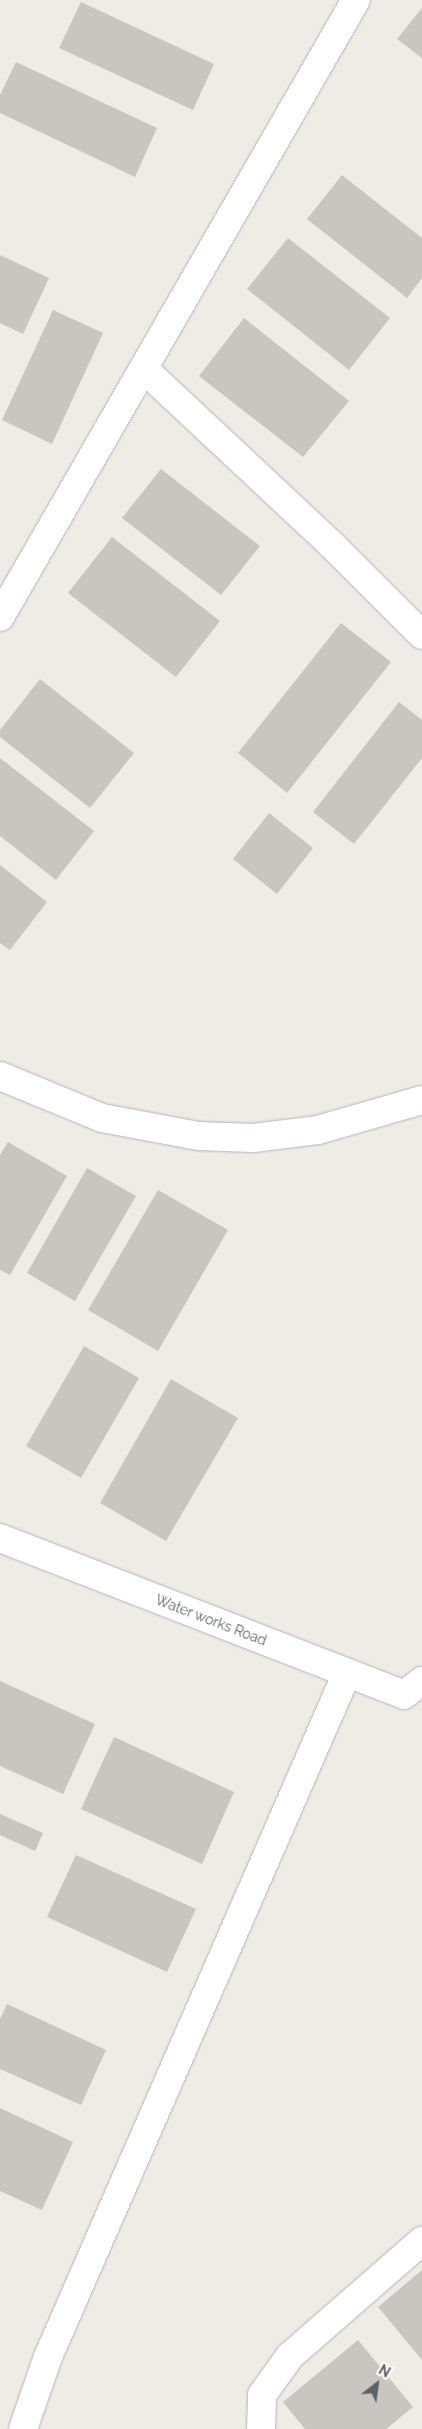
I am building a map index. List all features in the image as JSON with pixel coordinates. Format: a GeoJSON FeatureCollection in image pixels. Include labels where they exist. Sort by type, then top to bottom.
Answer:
{"type":"FeatureCollection","features":[{"type":"Feature","properties":{"kind":"street"},"geometry":{"type":"LineString","coordinates":[[0,617],[145,370],[356,0]]}},
{"type":"Feature","properties":{"kind":"street"},"geometry":{"type":"LineString","coordinates":[[145,370],[332,545],[422,635]]}},
{"type":"Feature","properties":{"kind":"street"},"geometry":{"type":"LineString","coordinates":[[0,1076],[102,1118],[198,1136],[253,1138],[318,1130],[422,1100]]}},
{"type":"Feature","properties":{"kind":"street","name":"Water works Road"},"geometry":{"type":"LineString","coordinates":[[0,1538],[347,1673],[416,1693]]}},
{"type":"Feature","properties":{"kind":"street"},"geometry":{"type":"LineString","coordinates":[[24,2429],[48,2357],[347,1673]]}},
{"type":"Feature","properties":{"kind":"street"},"geometry":{"type":"LineString","coordinates":[[261,2429],[262,2395],[290,2356],[422,2241]]}},
{"type":"Feature","properties":{"kind":"building"},"geometry":{"type":"Polygon","coordinates":[[[81,2],[214,64],[193,110],[59,48],[81,2]]]}},
{"type":"Feature","properties":{"kind":"building"},"geometry":{"type":"Polygon","coordinates":[[[422,8],[422,58],[397,39],[422,8]]]}},
{"type":"Feature","properties":{"kind":"building"},"geometry":{"type":"Polygon","coordinates":[[[16,62],[157,128],[135,177],[0,113],[0,95],[16,62]]]}},
{"type":"Feature","properties":{"kind":"building"},"geometry":{"type":"Polygon","coordinates":[[[342,175],[422,238],[422,278],[407,298],[307,219],[342,175]]]}},
{"type":"Feature","properties":{"kind":"building"},"geometry":{"type":"Polygon","coordinates":[[[288,238],[390,318],[349,370],[247,289],[288,238]]]}},
{"type":"Feature","properties":{"kind":"building"},"geometry":{"type":"Polygon","coordinates":[[[0,255],[49,278],[23,334],[0,323],[0,255]]]}},
{"type":"Feature","properties":{"kind":"building"},"geometry":{"type":"Polygon","coordinates":[[[53,310],[103,333],[52,444],[2,420],[53,310]]]}},
{"type":"Feature","properties":{"kind":"building"},"geometry":{"type":"Polygon","coordinates":[[[244,318],[349,401],[303,457],[199,376],[244,318]]]}},
{"type":"Feature","properties":{"kind":"building"},"geometry":{"type":"Polygon","coordinates":[[[161,469],[260,546],[221,595],[122,518],[161,469]]]}},
{"type":"Feature","properties":{"kind":"building"},"geometry":{"type":"Polygon","coordinates":[[[112,537],[220,621],[176,677],[68,593],[112,537]]]}},
{"type":"Feature","properties":{"kind":"building"},"geometry":{"type":"Polygon","coordinates":[[[341,623],[391,662],[287,793],[238,753],[341,623]]]}},
{"type":"Feature","properties":{"kind":"building"},"geometry":{"type":"Polygon","coordinates":[[[40,679],[134,753],[90,808],[0,737],[0,730],[40,679]]]}},
{"type":"Feature","properties":{"kind":"building"},"geometry":{"type":"Polygon","coordinates":[[[399,702],[422,720],[422,758],[354,844],[313,812],[399,702]]]}},
{"type":"Feature","properties":{"kind":"building"},"geometry":{"type":"Polygon","coordinates":[[[0,758],[94,831],[56,880],[0,836],[0,758]]]}},
{"type":"Feature","properties":{"kind":"building"},"geometry":{"type":"Polygon","coordinates":[[[269,813],[313,848],[277,894],[233,859],[269,813]]]}},
{"type":"Feature","properties":{"kind":"building"},"geometry":{"type":"Polygon","coordinates":[[[0,865],[47,902],[10,950],[0,943],[0,865]]]}},
{"type":"Feature","properties":{"kind":"building"},"geometry":{"type":"Polygon","coordinates":[[[8,1142],[67,1176],[10,1275],[0,1270],[0,1155],[8,1142]]]}},
{"type":"Feature","properties":{"kind":"building"},"geometry":{"type":"Polygon","coordinates":[[[87,1168],[136,1196],[75,1301],[27,1273],[87,1168]]]}},
{"type":"Feature","properties":{"kind":"building"},"geometry":{"type":"Polygon","coordinates":[[[158,1190],[228,1230],[158,1351],[88,1310],[158,1190]]]}},
{"type":"Feature","properties":{"kind":"building"},"geometry":{"type":"Polygon","coordinates":[[[84,1346],[139,1378],[81,1478],[26,1446],[84,1346]]]}},
{"type":"Feature","properties":{"kind":"building"},"geometry":{"type":"Polygon","coordinates":[[[171,1379],[238,1418],[166,1541],[100,1503],[171,1379]]]}},
{"type":"Feature","properties":{"kind":"building"},"geometry":{"type":"Polygon","coordinates":[[[0,1681],[95,1724],[63,1794],[0,1766],[0,1681]]]}},
{"type":"Feature","properties":{"kind":"building"},"geometry":{"type":"Polygon","coordinates":[[[114,1737],[234,1792],[202,1864],[81,1809],[114,1737]]]}},
{"type":"Feature","properties":{"kind":"building"},"geometry":{"type":"Polygon","coordinates":[[[0,1814],[43,1833],[35,1851],[0,1835],[0,1814]]]}},
{"type":"Feature","properties":{"kind":"building"},"geometry":{"type":"Polygon","coordinates":[[[76,1855],[196,1909],[167,1972],[47,1917],[76,1855]]]}},
{"type":"Feature","properties":{"kind":"building"},"geometry":{"type":"Polygon","coordinates":[[[7,2004],[106,2050],[81,2105],[0,2069],[0,2019],[7,2004]]]}},
{"type":"Feature","properties":{"kind":"building"},"geometry":{"type":"Polygon","coordinates":[[[0,2108],[73,2142],[42,2210],[0,2191],[0,2108]]]}},
{"type":"Feature","properties":{"kind":"building"},"geometry":{"type":"Polygon","coordinates":[[[422,2270],[422,2360],[378,2307],[422,2270]]]}},
{"type":"Feature","properties":{"kind":"building"},"geometry":{"type":"Polygon","coordinates":[[[358,2340],[413,2407],[386,2429],[305,2429],[283,2402],[358,2340]]]}}]}
